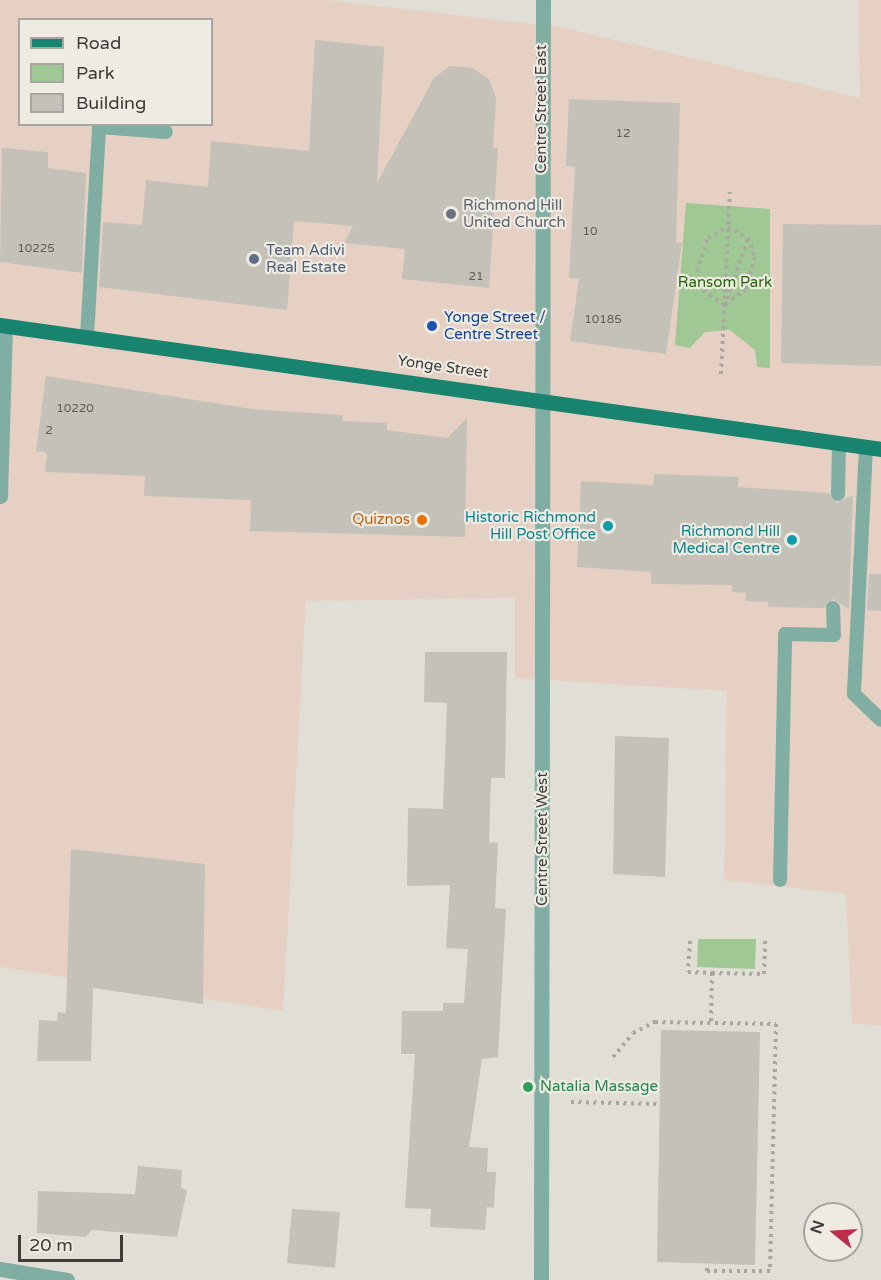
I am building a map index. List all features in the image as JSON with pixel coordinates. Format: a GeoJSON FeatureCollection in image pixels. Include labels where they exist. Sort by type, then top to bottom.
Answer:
{"type":"FeatureCollection","features":[{"type":"Feature","properties":{"kind":"main road","name":"Yonge Street"},"geometry":{"type":"LineString","coordinates":[[2,325],[540,398],[873,448]]}},
{"type":"Feature","properties":{"kind":"street","name":"Centre Street East"},"geometry":{"type":"LineString","coordinates":[[540,398],[543,0]]}},
{"type":"Feature","properties":{"kind":"street"},"geometry":{"type":"LineString","coordinates":[[0,496],[2,325]]}},
{"type":"Feature","properties":{"kind":"street","name":"Centre Street West"},"geometry":{"type":"LineString","coordinates":[[540,398],[544,590],[541,1280]]}},
{"type":"Feature","properties":{"kind":"street"},"geometry":{"type":"LineString","coordinates":[[0,1269],[67,1280]]}},
{"type":"Feature","properties":{"kind":"lane"},"geometry":{"type":"LineString","coordinates":[[87,337],[99,127],[166,132]]}},
{"type":"Feature","properties":{"kind":"lane"},"geometry":{"type":"LineString","coordinates":[[838,494],[839,443]]}},
{"type":"Feature","properties":{"kind":"lane"},"geometry":{"type":"LineString","coordinates":[[873,448],[854,694],[881,720]]}},
{"type":"Feature","properties":{"kind":"lane"},"geometry":{"type":"LineString","coordinates":[[780,880],[785,634],[834,634],[833,608]]}},
{"type":"Feature","properties":{"kind":"path"},"geometry":{"type":"LineString","coordinates":[[721,374],[730,192]]}},
{"type":"Feature","properties":{"kind":"path"},"geometry":{"type":"LineString","coordinates":[[724,305],[737,299],[751,278],[756,257],[748,238],[728,227]]}},
{"type":"Feature","properties":{"kind":"path"},"geometry":{"type":"LineString","coordinates":[[724,305],[699,287],[697,271],[708,238],[728,227]]}},
{"type":"Feature","properties":{"kind":"path"},"geometry":{"type":"LineString","coordinates":[[724,305],[748,238]]}},
{"type":"Feature","properties":{"kind":"path"},"geometry":{"type":"LineString","coordinates":[[690,940],[688,972],[764,974],[765,940]]}},
{"type":"Feature","properties":{"kind":"path"},"geometry":{"type":"LineString","coordinates":[[711,1022],[712,973]]}},
{"type":"Feature","properties":{"kind":"path"},"geometry":{"type":"LineString","coordinates":[[613,1057],[633,1033],[655,1022],[776,1023],[770,1271],[707,1271],[707,1263]]}},
{"type":"Feature","properties":{"kind":"path"},"geometry":{"type":"LineString","coordinates":[[571,1102],[660,1104]]}},
{"type":"Feature","properties":{"kind":"shaded area"},"geometry":{"type":"Polygon","coordinates":[[[0,0],[327,0],[560,27],[860,98],[858,0],[881,0],[881,1026],[852,1023],[846,894],[724,880],[727,691],[515,678],[515,598],[306,601],[283,1011],[0,967],[0,0]]]}},
{"type":"Feature","properties":{"kind":"green space","name":"Ransom Park"},"geometry":{"type":"Polygon","coordinates":[[[686,203],[770,209],[770,368],[757,367],[755,350],[730,330],[705,332],[690,348],[675,345],[686,203]]]}},
{"type":"Feature","properties":{"kind":"green space"},"geometry":{"type":"Polygon","coordinates":[[[698,939],[756,939],[755,969],[697,967],[698,939]]]}},
{"type":"Feature","properties":{"kind":"building"},"geometry":{"type":"Polygon","coordinates":[[[315,40],[384,47],[377,183],[434,78],[450,66],[472,68],[489,79],[496,98],[493,148],[498,148],[489,288],[402,279],[405,249],[344,243],[353,226],[294,221],[287,310],[99,287],[103,222],[142,225],[146,180],[208,187],[211,141],[309,151],[315,40]]]}},
{"type":"Feature","properties":{"kind":"building"},"geometry":{"type":"Polygon","coordinates":[[[569,99],[680,103],[676,242],[682,243],[666,354],[570,341],[579,279],[569,278],[575,167],[566,166],[569,99]]]}},
{"type":"Feature","properties":{"kind":"building"},"geometry":{"type":"Polygon","coordinates":[[[2,148],[48,152],[48,168],[86,173],[82,273],[0,262],[2,148]]]}},
{"type":"Feature","properties":{"kind":"building"},"geometry":{"type":"Polygon","coordinates":[[[783,224],[881,225],[881,366],[781,363],[783,224]]]}},
{"type":"Feature","properties":{"kind":"building"},"geometry":{"type":"Polygon","coordinates":[[[46,376],[252,409],[343,415],[342,421],[387,423],[387,430],[447,438],[467,418],[465,537],[250,531],[251,500],[144,496],[145,476],[45,472],[47,453],[36,451],[46,376]]]}},
{"type":"Feature","properties":{"kind":"building"},"geometry":{"type":"Polygon","coordinates":[[[654,474],[739,477],[738,487],[829,493],[837,503],[853,495],[849,609],[833,599],[824,608],[768,607],[768,602],[745,601],[746,593],[732,592],[732,585],[651,584],[651,572],[577,567],[581,481],[653,485],[654,474]]]}},
{"type":"Feature","properties":{"kind":"building"},"geometry":{"type":"Polygon","coordinates":[[[869,574],[881,574],[881,611],[867,610],[869,574]]]}},
{"type":"Feature","properties":{"kind":"building"},"geometry":{"type":"Polygon","coordinates":[[[425,652],[507,652],[505,778],[491,778],[489,842],[498,843],[495,908],[506,909],[498,1057],[482,1059],[469,1147],[488,1148],[487,1172],[496,1172],[494,1208],[487,1207],[485,1230],[430,1227],[431,1209],[405,1208],[415,1054],[401,1054],[402,1011],[443,1011],[443,1003],[464,1003],[468,949],[446,948],[450,885],[407,886],[408,808],[443,809],[447,703],[424,702],[425,652]]]}},
{"type":"Feature","properties":{"kind":"building"},"geometry":{"type":"Polygon","coordinates":[[[615,736],[669,738],[665,877],[613,874],[615,736]]]}},
{"type":"Feature","properties":{"kind":"building"},"geometry":{"type":"Polygon","coordinates":[[[71,849],[205,864],[203,1004],[93,988],[91,1061],[37,1061],[39,1020],[57,1021],[58,1012],[66,1013],[71,849]]]}},
{"type":"Feature","properties":{"kind":"building"},"geometry":{"type":"Polygon","coordinates":[[[661,1030],[760,1032],[755,1265],[657,1262],[661,1030]]]}},
{"type":"Feature","properties":{"kind":"building"},"geometry":{"type":"Polygon","coordinates":[[[138,1166],[182,1170],[181,1188],[187,1190],[177,1237],[92,1230],[85,1237],[37,1233],[38,1191],[135,1194],[138,1166]]]}},
{"type":"Feature","properties":{"kind":"building"},"geometry":{"type":"Polygon","coordinates":[[[292,1209],[340,1212],[335,1268],[287,1263],[292,1209]]]}},
{"type":"Feature","properties":{"kind":"place","name":"Richmond Hill United Church"},"geometry":{"type":"Point","coordinates":[451,214]}},
{"type":"Feature","properties":{"kind":"place","name":"Team Adivi Real Estate"},"geometry":{"type":"Point","coordinates":[254,259]}},
{"type":"Feature","properties":{"kind":"place","name":"Yonge Street / Centre Street"},"geometry":{"type":"Point","coordinates":[432,326]}},
{"type":"Feature","properties":{"kind":"place","name":"Quiznos"},"geometry":{"type":"Point","coordinates":[422,520]}},
{"type":"Feature","properties":{"kind":"place","name":"Historic Richmond Hill Post Office"},"geometry":{"type":"Point","coordinates":[608,526]}},
{"type":"Feature","properties":{"kind":"place","name":"Richmond Hill Medical Centre"},"geometry":{"type":"Point","coordinates":[792,540]}},
{"type":"Feature","properties":{"kind":"place","name":"Natalia Massage"},"geometry":{"type":"Point","coordinates":[528,1087]}}]}
